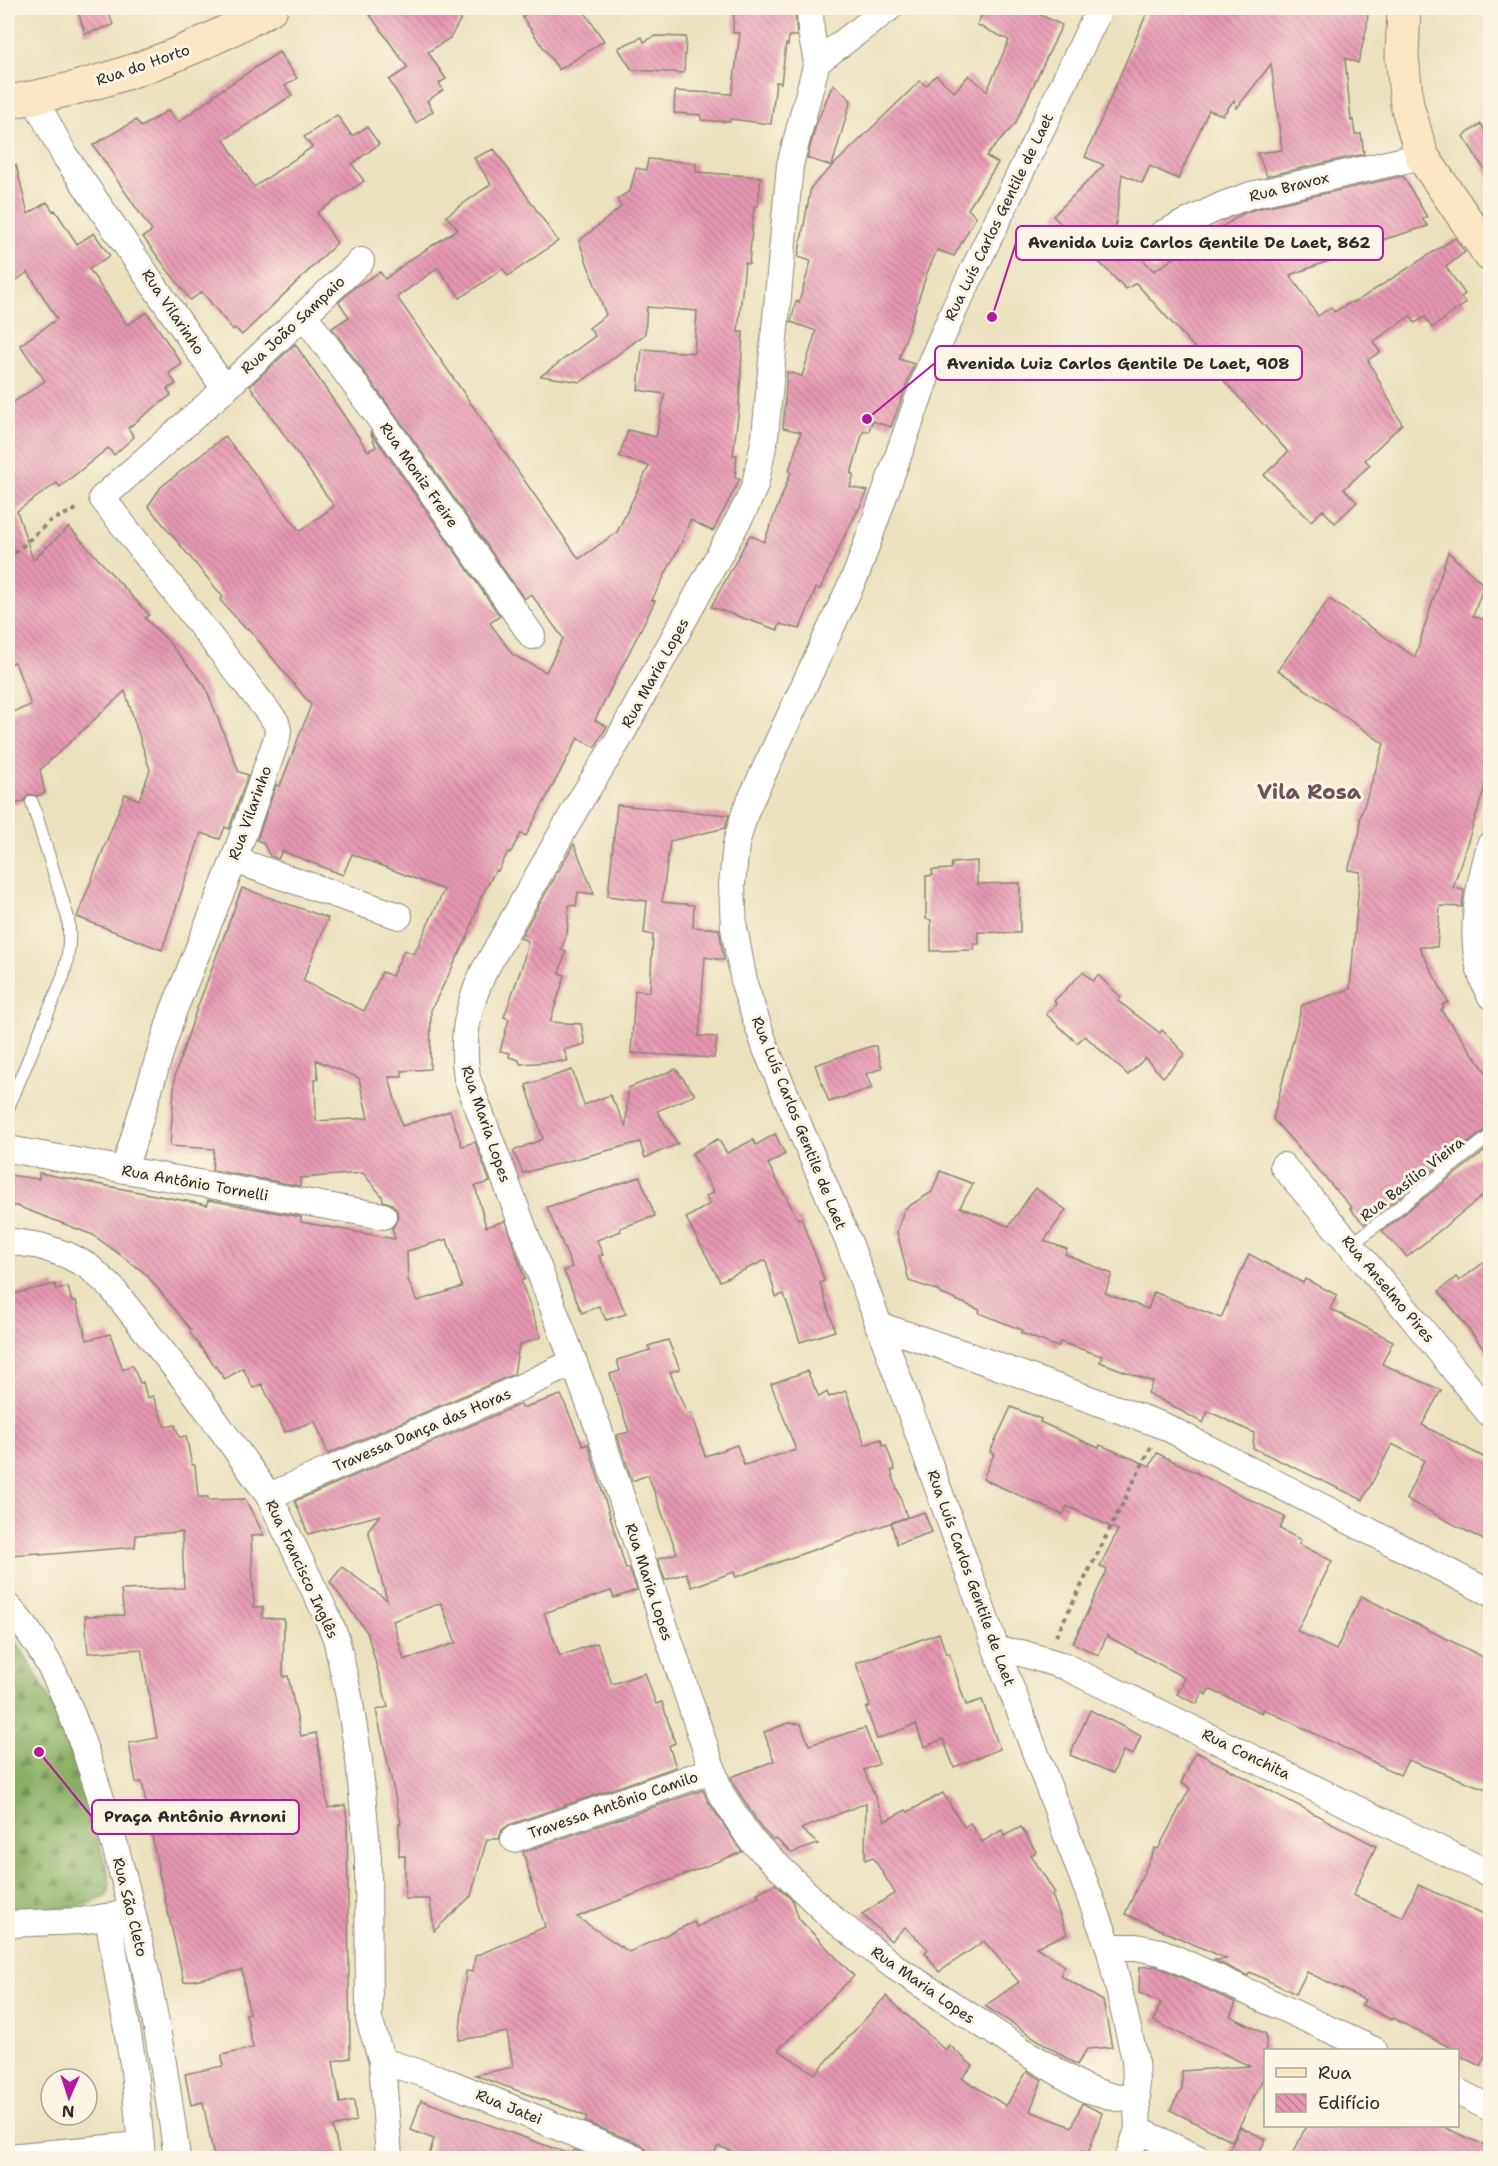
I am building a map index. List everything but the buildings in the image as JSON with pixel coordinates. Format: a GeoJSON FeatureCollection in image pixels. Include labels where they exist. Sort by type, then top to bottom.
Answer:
{"type":"FeatureCollection","features":[{"type":"Feature","properties":{"kind":"street","name":"Rua do Horto"},"geometry":{"type":"LineString","coordinates":[[21,100],[128,74],[187,51],[271,8]]}},
{"type":"Feature","properties":{"kind":"street"},"geometry":{"type":"LineString","coordinates":[[810,8],[811,33],[817,62],[889,8]]}},
{"type":"Feature","properties":{"kind":"street","name":"Rua Luís Carlos Gentile de Laet"},"geometry":{"type":"LineString","coordinates":[[1100,8],[932,360],[857,572],[746,810],[736,844],[732,885],[734,928],[745,987],[766,1049],[850,1245],[1108,1947],[1135,2059],[1138,2130],[1128,2158]]}},
{"type":"Feature","properties":{"kind":"street"},"geometry":{"type":"LineString","coordinates":[[1404,8],[1402,56],[1407,105],[1422,156],[1491,255]]}},
{"type":"Feature","properties":{"kind":"street","name":"Rua Maria Lopes"},"geometry":{"type":"LineString","coordinates":[[817,62],[790,165],[782,232],[769,407],[755,485],[742,514],[668,651],[483,973],[471,1001],[465,1030],[464,1057],[467,1078],[574,1362],[720,1792],[750,1839],[805,1893],[856,1938],[942,2000],[1086,2089],[1117,2098],[1137,2097]]}},
{"type":"Feature","properties":{"kind":"street","name":"Rua Vilarinho"},"geometry":{"type":"LineString","coordinates":[[21,100],[65,156],[225,389]]}},
{"type":"Feature","properties":{"kind":"street","name":"Rua Bravox"},"geometry":{"type":"LineString","coordinates":[[1162,234],[1223,205],[1251,195],[1422,156]]}},
{"type":"Feature","properties":{"kind":"street","name":"Rua João Sampaio"},"geometry":{"type":"LineString","coordinates":[[225,389],[362,261]]}},
{"type":"Feature","properties":{"kind":"street","name":"Rua Moniz Freire"},"geometry":{"type":"LineString","coordinates":[[304,315],[396,441],[531,636]]}},
{"type":"Feature","properties":{"kind":"street"},"geometry":{"type":"LineString","coordinates":[[102,498],[225,389]]}},
{"type":"Feature","properties":{"kind":"street","name":"Rua Vilarinho"},"geometry":{"type":"LineString","coordinates":[[102,498],[276,722],[278,738],[234,860],[173,1012],[124,1170]]}},
{"type":"Feature","properties":{"kind":"street"},"geometry":{"type":"LineString","coordinates":[[1491,845],[1479,889],[1475,943],[1478,965],[1491,994]]}},
{"type":"Feature","properties":{"kind":"street"},"geometry":{"type":"LineString","coordinates":[[234,860],[399,916]]}},
{"type":"Feature","properties":{"kind":"street","name":"Rua Antônio Tornelli"},"geometry":{"type":"LineString","coordinates":[[8,1149],[383,1216]]}},
{"type":"Feature","properties":{"kind":"street","name":"Rua Anselmo Pires"},"geometry":{"type":"LineString","coordinates":[[1283,1166],[1352,1245],[1491,1414]]}},
{"type":"Feature","properties":{"kind":"street","name":"Rua Francisco Inglês"},"geometry":{"type":"LineString","coordinates":[[8,1243],[40,1246],[68,1255],[87,1266],[111,1287],[196,1394],[268,1496],[336,1638],[350,1697],[359,1760],[368,1858],[369,2019],[382,2061],[389,2158]]}},
{"type":"Feature","properties":{"kind":"street"},"geometry":{"type":"LineString","coordinates":[[878,1325],[956,1350],[1164,1426],[1491,1593]]}},
{"type":"Feature","properties":{"kind":"street","name":"Travessa Dança das Horas"},"geometry":{"type":"LineString","coordinates":[[268,1496],[574,1362]]}},
{"type":"Feature","properties":{"kind":"street","name":"Rua São Cleto"},"geometry":{"type":"LineString","coordinates":[[8,1607],[24,1624],[44,1655],[66,1700],[84,1745],[114,1840],[142,2152]]}},
{"type":"Feature","properties":{"kind":"street","name":"Rua Conchita"},"geometry":{"type":"LineString","coordinates":[[997,1650],[1021,1653],[1064,1666],[1491,1874]]}},
{"type":"Feature","properties":{"kind":"street","name":"Travessa Antônio Camilo"},"geometry":{"type":"LineString","coordinates":[[514,1839],[713,1770]]}},
{"type":"Feature","properties":{"kind":"street"},"geometry":{"type":"LineString","coordinates":[[8,1924],[80,1921],[120,1915]]}},
{"type":"Feature","properties":{"kind":"street","name":"Rua São Cleto"},"geometry":{"type":"LineString","coordinates":[[120,1915],[153,2005],[177,2158]]}},
{"type":"Feature","properties":{"kind":"street"},"geometry":{"type":"LineString","coordinates":[[1108,1947],[1136,1947],[1161,1952],[1372,2049]]}},
{"type":"Feature","properties":{"kind":"street","name":"Rua Jatei"},"geometry":{"type":"LineString","coordinates":[[382,2061],[443,2080],[634,2158]]}},
{"type":"Feature","properties":{"kind":"street"},"geometry":{"type":"LineString","coordinates":[[1459,2092],[1491,2108]]}},
{"type":"Feature","properties":{"kind":"street"},"geometry":{"type":"LineString","coordinates":[[1138,2130],[1197,2158]]}},
{"type":"Feature","properties":{"kind":"street"},"geometry":{"type":"LineString","coordinates":[[8,2157],[142,2152]]}},
{"type":"Feature","properties":{"kind":"lane"},"geometry":{"type":"LineString","coordinates":[[8,1108],[63,976],[69,957],[71,938],[68,918],[32,802]]}},
{"type":"Feature","properties":{"kind":"lane","name":"Rua Basílio Vieira"},"geometry":{"type":"LineString","coordinates":[[1352,1245],[1491,1136]]}},
{"type":"Feature","properties":{"kind":"path"},"geometry":{"type":"LineString","coordinates":[[8,559],[50,521],[102,498]]}},
{"type":"Feature","properties":{"kind":"path"},"geometry":{"type":"LineString","coordinates":[[1045,1659],[1148,1452],[1164,1426]]}},
{"type":"Feature","properties":{"kind":"green space"},"geometry":{"type":"Polygon","coordinates":[[[8,1632],[27,1658],[57,1716],[108,1872],[110,1885],[107,1895],[86,1905],[59,1909],[8,1911],[8,1632]]]}},
{"type":"Feature","properties":{"kind":"place","name":"Avenida Luiz Carlos Gentile De Laet, 862"},"geometry":{"type":"Point","coordinates":[992,317]}},
{"type":"Feature","properties":{"kind":"place","name":"Avenida Luiz Carlos Gentile De Laet, 908"},"geometry":{"type":"Point","coordinates":[867,419]}},
{"type":"Feature","properties":{"kind":"place","name":"Praça Antônio Arnoni"},"geometry":{"type":"Point","coordinates":[39,1752]}},
{"type":"Feature","properties":{"kind":"district","name":"Vila Rosa"},"geometry":{"type":"Point","coordinates":[1309,792]}}]}
